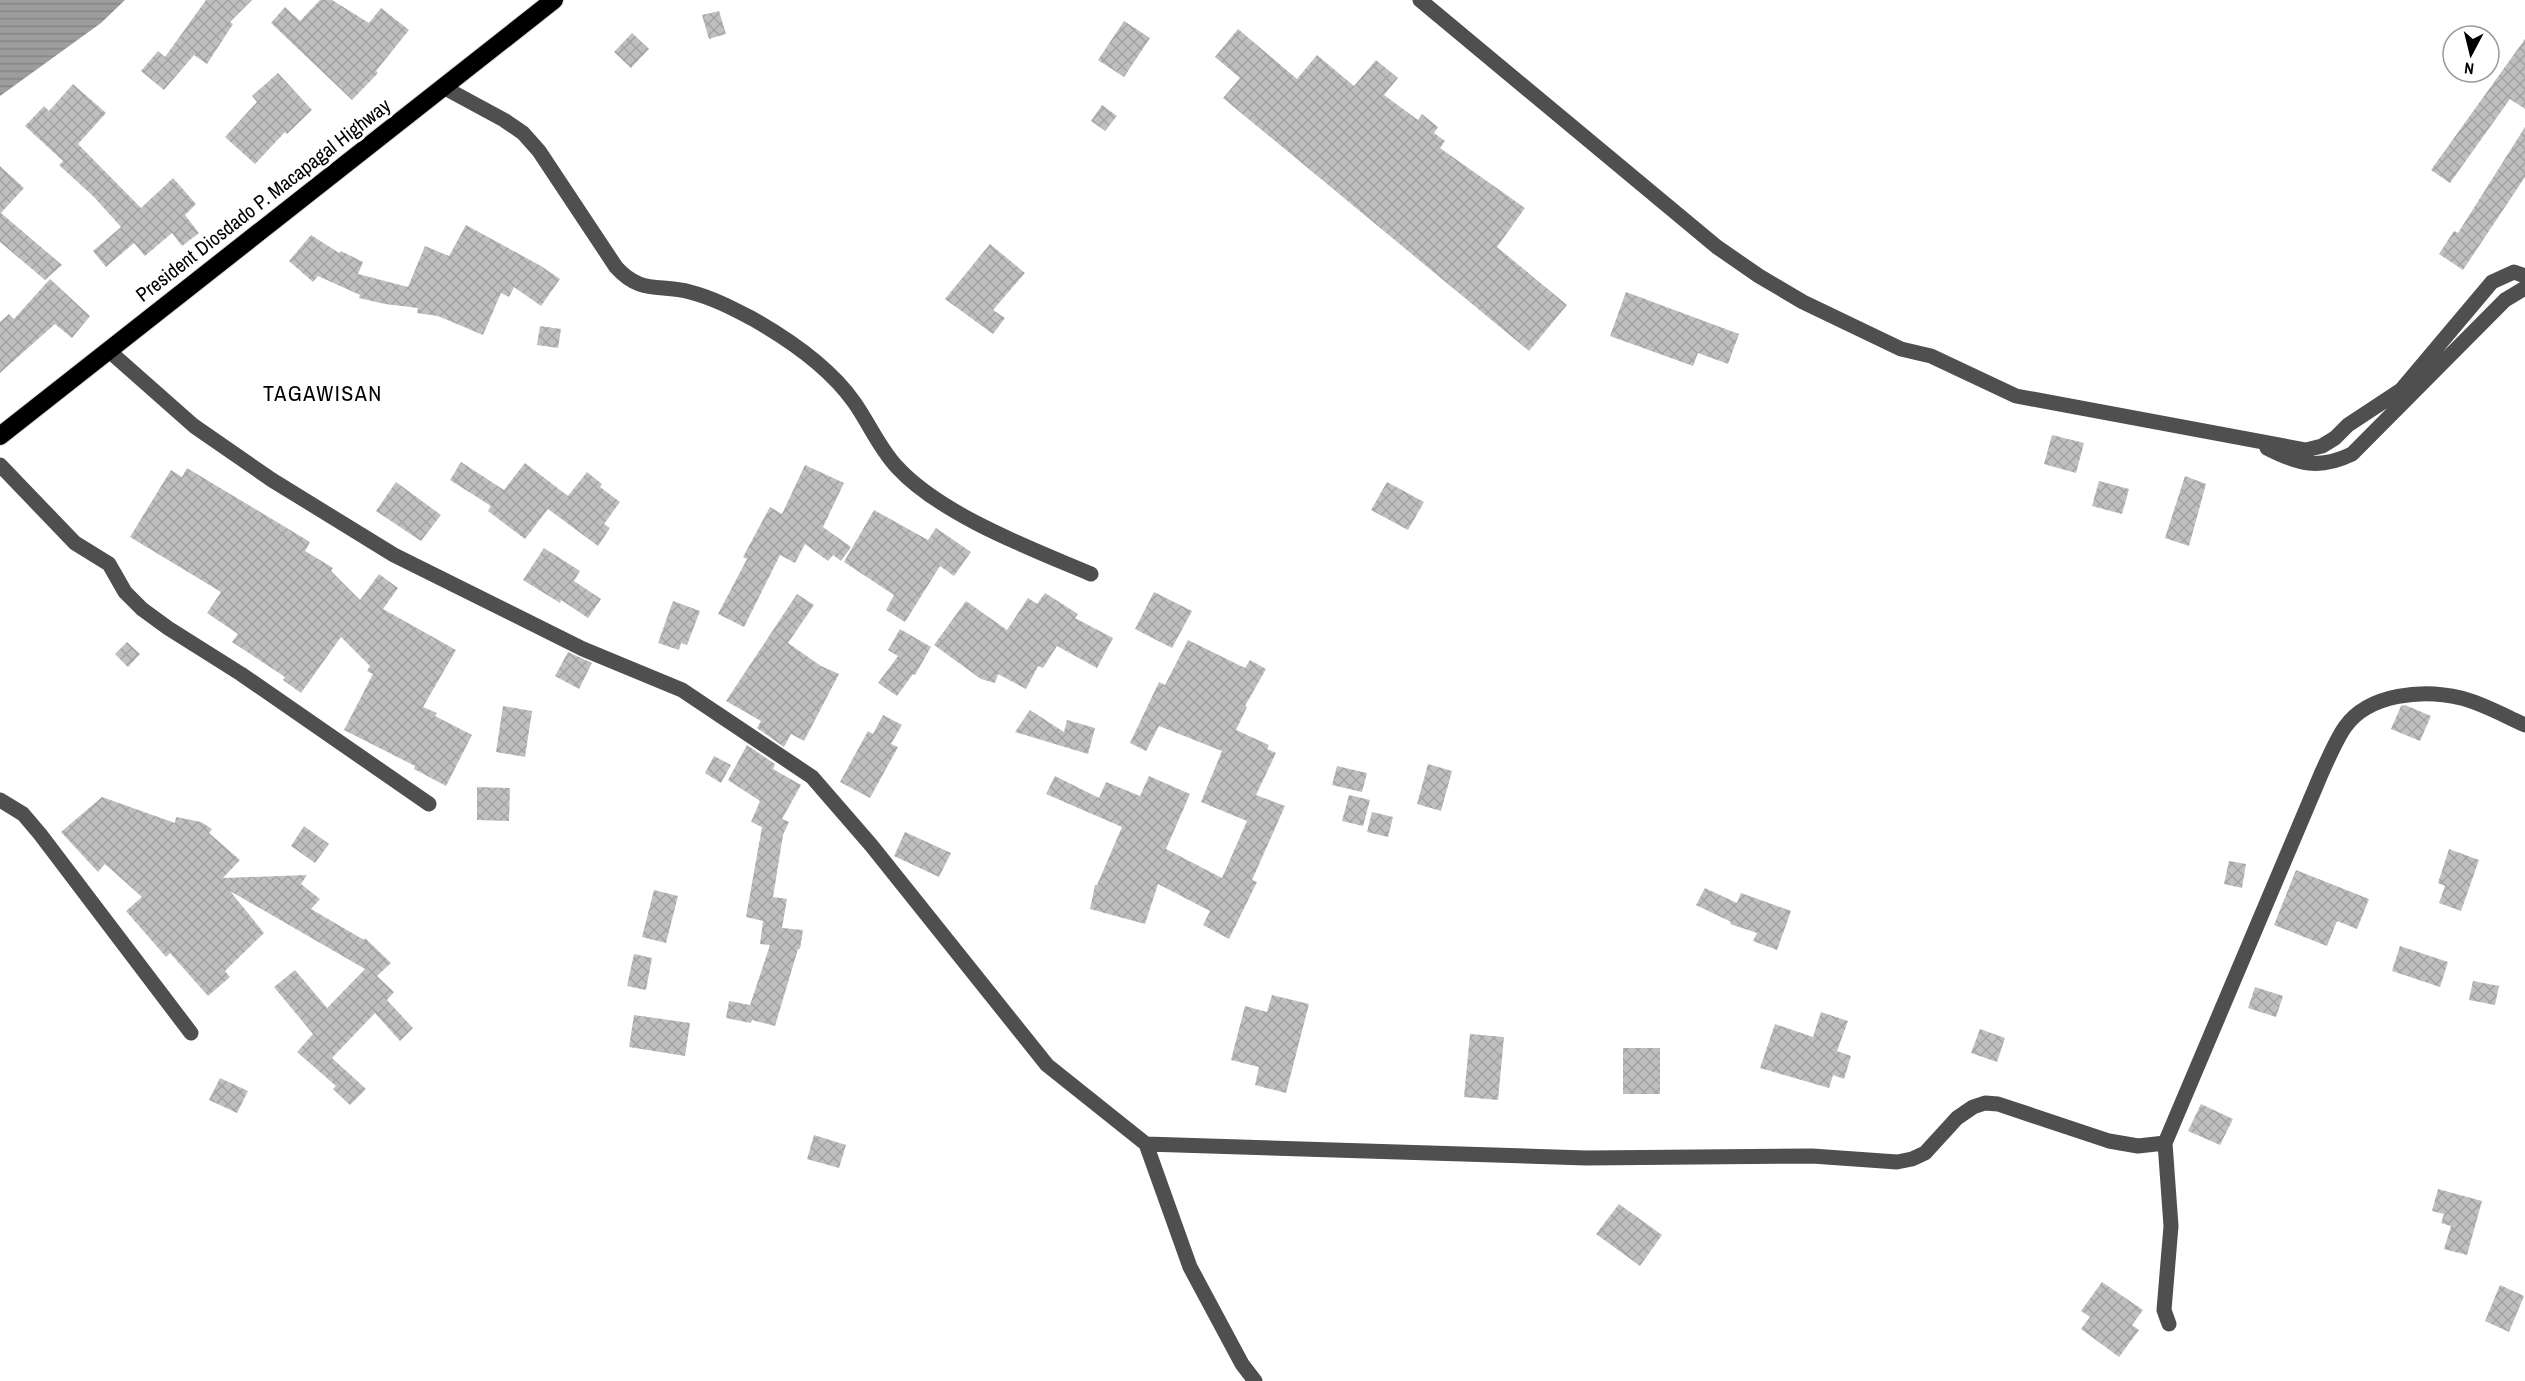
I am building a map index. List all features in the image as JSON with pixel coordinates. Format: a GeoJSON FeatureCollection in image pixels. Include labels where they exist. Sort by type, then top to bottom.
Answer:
{"type":"FeatureCollection","features":[{"type":"Feature","properties":{"kind":"highway","name":"President Diosdado P. Macapagal Highway"},"geometry":{"type":"LineString","coordinates":[[0,436],[554,0]]}},
{"type":"Feature","properties":{"kind":"street"},"geometry":{"type":"LineString","coordinates":[[1420,0],[1717,247],[1759,276],[1803,302],[1901,349],[1931,356],[2016,396],[2306,450],[2322,446],[2335,438],[2348,425],[2401,390],[2492,282],[2514,272],[2525,276]]}},
{"type":"Feature","properties":{"kind":"street"},"geometry":{"type":"LineString","coordinates":[[443,87],[523,133],[539,151],[627,280],[640,286],[690,292],[724,304],[765,326],[837,380],[897,468],[937,500],[1009,539],[1091,574]]}},
{"type":"Feature","properties":{"kind":"street"},"geometry":{"type":"LineString","coordinates":[[2254,440],[2288,458],[2305,463],[2336,462],[2352,454],[2505,300],[2525,288]]}},
{"type":"Feature","properties":{"kind":"street"},"geometry":{"type":"LineString","coordinates":[[108,350],[194,426],[272,480],[394,555],[583,649],[682,690],[812,777],[871,845],[1047,1065],[1146,1144],[1190,1267],[1242,1364],[1255,1381]]}},
{"type":"Feature","properties":{"kind":"street"},"geometry":{"type":"LineString","coordinates":[[0,465],[75,543],[109,564],[125,592],[142,609],[241,674],[429,804]]}},
{"type":"Feature","properties":{"kind":"street"},"geometry":{"type":"LineString","coordinates":[[2169,1324],[2164,1310],[2171,1226],[2165,1143],[2322,772],[2345,726],[2363,709],[2386,699],[2430,693],[2462,698],[2525,725]]}},
{"type":"Feature","properties":{"kind":"street"},"geometry":{"type":"LineString","coordinates":[[0,800],[23,814],[40,834],[191,1033]]}},
{"type":"Feature","properties":{"kind":"street"},"geometry":{"type":"LineString","coordinates":[[1146,1144],[1586,1158],[1812,1156],[1897,1162],[1912,1159],[1924,1153],[1957,1118],[1972,1107],[1985,1103],[1998,1104],[2109,1141],[2138,1146],[2165,1143]]}},
{"type":"Feature","properties":{"kind":"shaded area"},"geometry":{"type":"Polygon","coordinates":[[[0,0],[125,0],[101,23],[0,96],[0,0]]]}},
{"type":"Feature","properties":{"kind":"building"},"geometry":{"type":"Polygon","coordinates":[[[206,0],[252,0],[230,22],[233,24],[207,64],[194,55],[164,90],[141,71],[158,51],[165,57],[206,0]]]}},
{"type":"Feature","properties":{"kind":"building"},"geometry":{"type":"Polygon","coordinates":[[[320,0],[332,0],[369,23],[381,8],[409,30],[376,71],[378,73],[352,100],[271,23],[285,7],[300,21],[320,0]]]}},
{"type":"Feature","properties":{"kind":"building"},"geometry":{"type":"Polygon","coordinates":[[[719,11],[726,34],[709,39],[702,15],[719,11]]]}},
{"type":"Feature","properties":{"kind":"building"},"geometry":{"type":"Polygon","coordinates":[[[1124,21],[1150,38],[1124,77],[1098,60],[1124,21]]]}},
{"type":"Feature","properties":{"kind":"building"},"geometry":{"type":"Polygon","coordinates":[[[1238,29],[1297,79],[1317,55],[1354,86],[1376,60],[1398,78],[1384,95],[1418,120],[1422,114],[1438,127],[1434,133],[1445,141],[1440,148],[1525,208],[1497,247],[1567,305],[1529,351],[1223,98],[1240,78],[1215,57],[1238,29]]]}},
{"type":"Feature","properties":{"kind":"building"},"geometry":{"type":"Polygon","coordinates":[[[632,33],[649,49],[631,68],[614,52],[632,33]]]}},
{"type":"Feature","properties":{"kind":"building"},"geometry":{"type":"Polygon","coordinates":[[[2525,39],[2525,109],[2510,99],[2450,183],[2431,170],[2493,84],[2501,84],[2501,72],[2525,39]]]}},
{"type":"Feature","properties":{"kind":"building"},"geometry":{"type":"Polygon","coordinates":[[[278,73],[312,110],[287,134],[285,132],[255,164],[225,137],[257,102],[252,96],[278,73]]]}},
{"type":"Feature","properties":{"kind":"building"},"geometry":{"type":"Polygon","coordinates":[[[73,84],[106,113],[78,144],[141,208],[173,178],[196,204],[185,215],[199,233],[182,246],[172,233],[145,256],[134,243],[106,267],[93,251],[121,227],[94,197],[59,165],[63,161],[25,126],[44,106],[49,111],[73,84]]]}},
{"type":"Feature","properties":{"kind":"building"},"geometry":{"type":"Polygon","coordinates":[[[1102,105],[1117,116],[1105,131],[1091,121],[1102,105]]]}},
{"type":"Feature","properties":{"kind":"building"},"geometry":{"type":"Polygon","coordinates":[[[2525,127],[2525,177],[2463,270],[2439,254],[2454,231],[2458,233],[2525,127]]]}},
{"type":"Feature","properties":{"kind":"building"},"geometry":{"type":"Polygon","coordinates":[[[0,166],[24,188],[1,213],[62,265],[45,280],[0,242],[0,166]]]}},
{"type":"Feature","properties":{"kind":"building"},"geometry":{"type":"Polygon","coordinates":[[[466,225],[541,266],[560,279],[541,306],[514,287],[509,297],[501,293],[483,335],[438,316],[417,313],[418,308],[359,298],[360,295],[318,276],[313,282],[289,261],[311,235],[339,253],[341,251],[363,262],[358,274],[408,287],[425,246],[449,256],[466,225]]]}},
{"type":"Feature","properties":{"kind":"building"},"geometry":{"type":"Polygon","coordinates":[[[990,244],[1025,273],[993,310],[1005,318],[993,334],[945,299],[990,244]]]}},
{"type":"Feature","properties":{"kind":"building"},"geometry":{"type":"Polygon","coordinates":[[[50,279],[90,316],[72,338],[55,324],[0,373],[0,322],[9,314],[14,319],[50,279]]]}},
{"type":"Feature","properties":{"kind":"building"},"geometry":{"type":"Polygon","coordinates":[[[1626,292],[1739,334],[1728,364],[1698,353],[1693,366],[1610,336],[1626,292]]]}},
{"type":"Feature","properties":{"kind":"building"},"geometry":{"type":"Polygon","coordinates":[[[540,326],[561,329],[558,348],[537,345],[540,326]]]}},
{"type":"Feature","properties":{"kind":"building"},"geometry":{"type":"Polygon","coordinates":[[[2052,435],[2084,443],[2076,473],[2044,464],[2052,435]]]}},
{"type":"Feature","properties":{"kind":"building"},"geometry":{"type":"Polygon","coordinates":[[[461,462],[504,490],[525,463],[568,496],[587,472],[602,484],[600,487],[620,502],[604,524],[610,528],[598,546],[548,509],[525,539],[488,511],[491,506],[450,480],[461,462]]]}},
{"type":"Feature","properties":{"kind":"building"},"geometry":{"type":"Polygon","coordinates":[[[805,465],[844,483],[823,527],[851,547],[841,561],[833,555],[828,561],[805,544],[795,563],[780,555],[744,627],[718,614],[747,559],[743,557],[770,507],[782,514],[805,465]]]}},
{"type":"Feature","properties":{"kind":"building"},"geometry":{"type":"Polygon","coordinates":[[[187,468],[310,542],[305,551],[333,568],[331,571],[360,600],[379,574],[398,588],[383,609],[456,650],[423,707],[437,713],[435,716],[472,735],[446,786],[414,769],[415,766],[344,730],[373,674],[367,671],[370,666],[341,637],[301,693],[283,680],[285,677],[232,642],[238,634],[207,613],[221,592],[130,537],[171,470],[182,477],[187,468]]]}},
{"type":"Feature","properties":{"kind":"building"},"geometry":{"type":"Polygon","coordinates":[[[2185,476],[2206,484],[2189,546],[2165,538],[2185,476]]]}},
{"type":"Feature","properties":{"kind":"building"},"geometry":{"type":"Polygon","coordinates":[[[2099,481],[2129,489],[2122,514],[2092,506],[2099,481]]]}},
{"type":"Feature","properties":{"kind":"building"},"geometry":{"type":"Polygon","coordinates":[[[396,482],[441,515],[421,541],[376,511],[396,482]]]}},
{"type":"Feature","properties":{"kind":"building"},"geometry":{"type":"Polygon","coordinates":[[[1387,482],[1424,502],[1408,530],[1371,510],[1387,482]]]}},
{"type":"Feature","properties":{"kind":"building"},"geometry":{"type":"Polygon","coordinates":[[[874,510],[928,540],[936,528],[971,552],[954,576],[940,566],[905,622],[886,610],[894,595],[844,562],[874,510]]]}},
{"type":"Feature","properties":{"kind":"building"},"geometry":{"type":"Polygon","coordinates":[[[544,548],[580,571],[574,581],[601,599],[588,618],[561,600],[560,603],[523,580],[544,548]]]}},
{"type":"Feature","properties":{"kind":"building"},"geometry":{"type":"Polygon","coordinates":[[[1154,592],[1192,611],[1172,648],[1135,629],[1154,592]]]}},
{"type":"Feature","properties":{"kind":"building"},"geometry":{"type":"Polygon","coordinates":[[[1045,593],[1078,614],[1075,618],[1113,638],[1097,668],[1057,646],[1043,668],[1038,666],[1026,689],[998,674],[995,683],[981,679],[934,645],[966,601],[1007,630],[1028,598],[1037,604],[1045,593]]]}},
{"type":"Feature","properties":{"kind":"building"},"geometry":{"type":"Polygon","coordinates":[[[797,594],[814,605],[788,643],[821,666],[839,674],[804,741],[791,734],[784,747],[757,728],[761,721],[726,701],[797,594]]]}},
{"type":"Feature","properties":{"kind":"building"},"geometry":{"type":"Polygon","coordinates":[[[673,601],[700,611],[687,645],[681,643],[679,650],[658,643],[673,601]]]}},
{"type":"Feature","properties":{"kind":"building"},"geometry":{"type":"Polygon","coordinates":[[[900,629],[931,647],[915,675],[913,674],[897,696],[878,683],[898,656],[888,650],[900,629]]]}},
{"type":"Feature","properties":{"kind":"building"},"geometry":{"type":"Polygon","coordinates":[[[1188,640],[1245,668],[1250,660],[1266,669],[1245,706],[1247,707],[1236,730],[1269,745],[1267,749],[1276,753],[1256,795],[1285,806],[1252,880],[1257,882],[1229,939],[1203,925],[1210,911],[1158,884],[1145,924],[1090,909],[1095,885],[1097,885],[1122,827],[1046,794],[1055,776],[1099,798],[1106,782],[1140,796],[1149,776],[1190,794],[1166,849],[1222,878],[1247,821],[1201,802],[1222,751],[1159,726],[1146,751],[1130,743],[1159,682],[1165,685],[1188,640]]]}},
{"type":"Feature","properties":{"kind":"building"},"geometry":{"type":"Polygon","coordinates":[[[127,642],[140,654],[128,667],[115,654],[127,642]]]}},
{"type":"Feature","properties":{"kind":"building"},"geometry":{"type":"Polygon","coordinates":[[[568,652],[592,663],[579,689],[555,676],[568,652]]]}},
{"type":"Feature","properties":{"kind":"building"},"geometry":{"type":"Polygon","coordinates":[[[2405,705],[2431,716],[2420,741],[2391,729],[2401,706],[2405,705]]]}},
{"type":"Feature","properties":{"kind":"building"},"geometry":{"type":"Polygon","coordinates":[[[503,706],[532,711],[525,757],[496,752],[503,706]]]}},
{"type":"Feature","properties":{"kind":"building"},"geometry":{"type":"Polygon","coordinates":[[[1030,710],[1064,732],[1067,720],[1095,728],[1088,754],[1015,732],[1030,710]]]}},
{"type":"Feature","properties":{"kind":"building"},"geometry":{"type":"Polygon","coordinates":[[[883,715],[902,725],[891,744],[898,747],[870,798],[840,782],[868,731],[873,734],[883,715]]]}},
{"type":"Feature","properties":{"kind":"building"},"geometry":{"type":"Polygon","coordinates":[[[747,745],[775,764],[773,769],[801,785],[782,819],[789,822],[783,835],[773,897],[787,899],[782,928],[803,930],[800,949],[798,949],[775,1026],[752,1020],[751,1023],[726,1018],[729,1001],[750,1005],[770,945],[760,944],[763,921],[746,917],[762,827],[751,822],[760,801],[728,780],[747,745]]]}},
{"type":"Feature","properties":{"kind":"building"},"geometry":{"type":"Polygon","coordinates":[[[714,756],[731,765],[721,783],[705,773],[714,756]]]}},
{"type":"Feature","properties":{"kind":"building"},"geometry":{"type":"Polygon","coordinates":[[[1428,764],[1452,771],[1441,811],[1417,804],[1428,764]]]}},
{"type":"Feature","properties":{"kind":"building"},"geometry":{"type":"Polygon","coordinates":[[[1337,766],[1367,773],[1362,792],[1332,785],[1337,766]]]}},
{"type":"Feature","properties":{"kind":"building"},"geometry":{"type":"Polygon","coordinates":[[[477,787],[510,788],[509,821],[477,820],[477,787]]]}},
{"type":"Feature","properties":{"kind":"building"},"geometry":{"type":"Polygon","coordinates":[[[1349,795],[1370,800],[1363,826],[1342,821],[1349,795]]]}},
{"type":"Feature","properties":{"kind":"building"},"geometry":{"type":"Polygon","coordinates":[[[102,797],[175,823],[176,817],[201,822],[212,829],[209,833],[240,860],[223,878],[307,875],[301,884],[320,899],[311,909],[364,940],[365,938],[391,963],[377,976],[394,992],[387,1000],[413,1028],[400,1041],[375,1013],[332,1058],[366,1089],[350,1105],[333,1089],[336,1086],[297,1052],[313,1034],[274,987],[295,970],[327,1008],[365,969],[230,891],[264,933],[225,971],[230,977],[208,996],[170,953],[166,957],[126,911],[142,897],[105,864],[98,872],[61,832],[102,797]]]}},
{"type":"Feature","properties":{"kind":"building"},"geometry":{"type":"Polygon","coordinates":[[[1372,812],[1393,817],[1388,837],[1367,832],[1372,812]]]}},
{"type":"Feature","properties":{"kind":"building"},"geometry":{"type":"Polygon","coordinates":[[[304,826],[329,844],[315,863],[291,846],[304,826]]]}},
{"type":"Feature","properties":{"kind":"building"},"geometry":{"type":"Polygon","coordinates":[[[905,832],[951,853],[939,877],[894,856],[905,832]]]}},
{"type":"Feature","properties":{"kind":"building"},"geometry":{"type":"Polygon","coordinates":[[[2449,849],[2479,860],[2461,911],[2439,903],[2445,886],[2438,883],[2449,849]]]}},
{"type":"Feature","properties":{"kind":"building"},"geometry":{"type":"Polygon","coordinates":[[[2229,861],[2246,864],[2242,888],[2224,884],[2229,861]]]}},
{"type":"Feature","properties":{"kind":"building"},"geometry":{"type":"Polygon","coordinates":[[[2296,870],[2369,899],[2357,929],[2337,921],[2327,946],[2274,925],[2296,870]]]}},
{"type":"Feature","properties":{"kind":"building"},"geometry":{"type":"Polygon","coordinates":[[[1705,888],[1737,903],[1741,893],[1791,911],[1777,950],[1753,941],[1757,933],[1730,924],[1731,922],[1696,905],[1705,888]]]}},
{"type":"Feature","properties":{"kind":"building"},"geometry":{"type":"Polygon","coordinates":[[[654,890],[678,896],[666,943],[642,937],[654,890]]]}},
{"type":"Feature","properties":{"kind":"building"},"geometry":{"type":"Polygon","coordinates":[[[2400,946],[2448,962],[2440,987],[2392,971],[2400,946]]]}},
{"type":"Feature","properties":{"kind":"building"},"geometry":{"type":"Polygon","coordinates":[[[634,954],[652,958],[646,990],[627,986],[634,954]]]}},
{"type":"Feature","properties":{"kind":"building"},"geometry":{"type":"Polygon","coordinates":[[[2473,981],[2499,986],[2495,1005],[2469,1000],[2473,981]]]}},
{"type":"Feature","properties":{"kind":"building"},"geometry":{"type":"Polygon","coordinates":[[[2255,987],[2283,996],[2276,1017],[2248,1008],[2255,987]]]}},
{"type":"Feature","properties":{"kind":"building"},"geometry":{"type":"Polygon","coordinates":[[[1272,995],[1309,1004],[1286,1093],[1255,1085],[1259,1067],[1231,1060],[1245,1006],[1267,1012],[1272,995]]]}},
{"type":"Feature","properties":{"kind":"building"},"geometry":{"type":"Polygon","coordinates":[[[1821,1012],[1848,1021],[1837,1051],[1851,1056],[1844,1079],[1833,1075],[1829,1088],[1760,1068],[1775,1024],[1813,1037],[1821,1012]]]}},
{"type":"Feature","properties":{"kind":"building"},"geometry":{"type":"Polygon","coordinates":[[[634,1015],[690,1023],[685,1056],[629,1047],[634,1015]]]}},
{"type":"Feature","properties":{"kind":"building"},"geometry":{"type":"Polygon","coordinates":[[[1980,1029],[2005,1038],[1997,1062],[1971,1053],[1980,1029]]]}},
{"type":"Feature","properties":{"kind":"building"},"geometry":{"type":"Polygon","coordinates":[[[1470,1034],[1504,1037],[1498,1100],[1464,1097],[1470,1034]]]}},
{"type":"Feature","properties":{"kind":"building"},"geometry":{"type":"Polygon","coordinates":[[[1623,1048],[1660,1048],[1660,1094],[1623,1094],[1623,1048]]]}},
{"type":"Feature","properties":{"kind":"building"},"geometry":{"type":"Polygon","coordinates":[[[220,1078],[248,1091],[237,1113],[209,1100],[220,1078]]]}},
{"type":"Feature","properties":{"kind":"building"},"geometry":{"type":"Polygon","coordinates":[[[2201,1104],[2233,1119],[2220,1145],[2188,1131],[2201,1104]]]}},
{"type":"Feature","properties":{"kind":"building"},"geometry":{"type":"Polygon","coordinates":[[[814,1135],[846,1145],[839,1168],[807,1159],[814,1135]]]}},
{"type":"Feature","properties":{"kind":"building"},"geometry":{"type":"Polygon","coordinates":[[[2438,1189],[2482,1201],[2467,1255],[2444,1249],[2451,1226],[2441,1223],[2444,1214],[2432,1211],[2438,1189]]]}},
{"type":"Feature","properties":{"kind":"building"},"geometry":{"type":"Polygon","coordinates":[[[1619,1204],[1662,1235],[1640,1266],[1596,1234],[1619,1204]]]}},
{"type":"Feature","properties":{"kind":"building"},"geometry":{"type":"Polygon","coordinates":[[[2102,1282],[2143,1310],[2132,1325],[2139,1330],[2119,1357],[2081,1329],[2090,1317],[2081,1311],[2102,1282]]]}},
{"type":"Feature","properties":{"kind":"building"},"geometry":{"type":"Polygon","coordinates":[[[2500,1285],[2524,1296],[2509,1332],[2485,1321],[2500,1285]]]}},
{"type":"Feature","properties":{"kind":"district","name":"TAGAWISAN"},"geometry":{"type":"Point","coordinates":[323,393]}}]}
